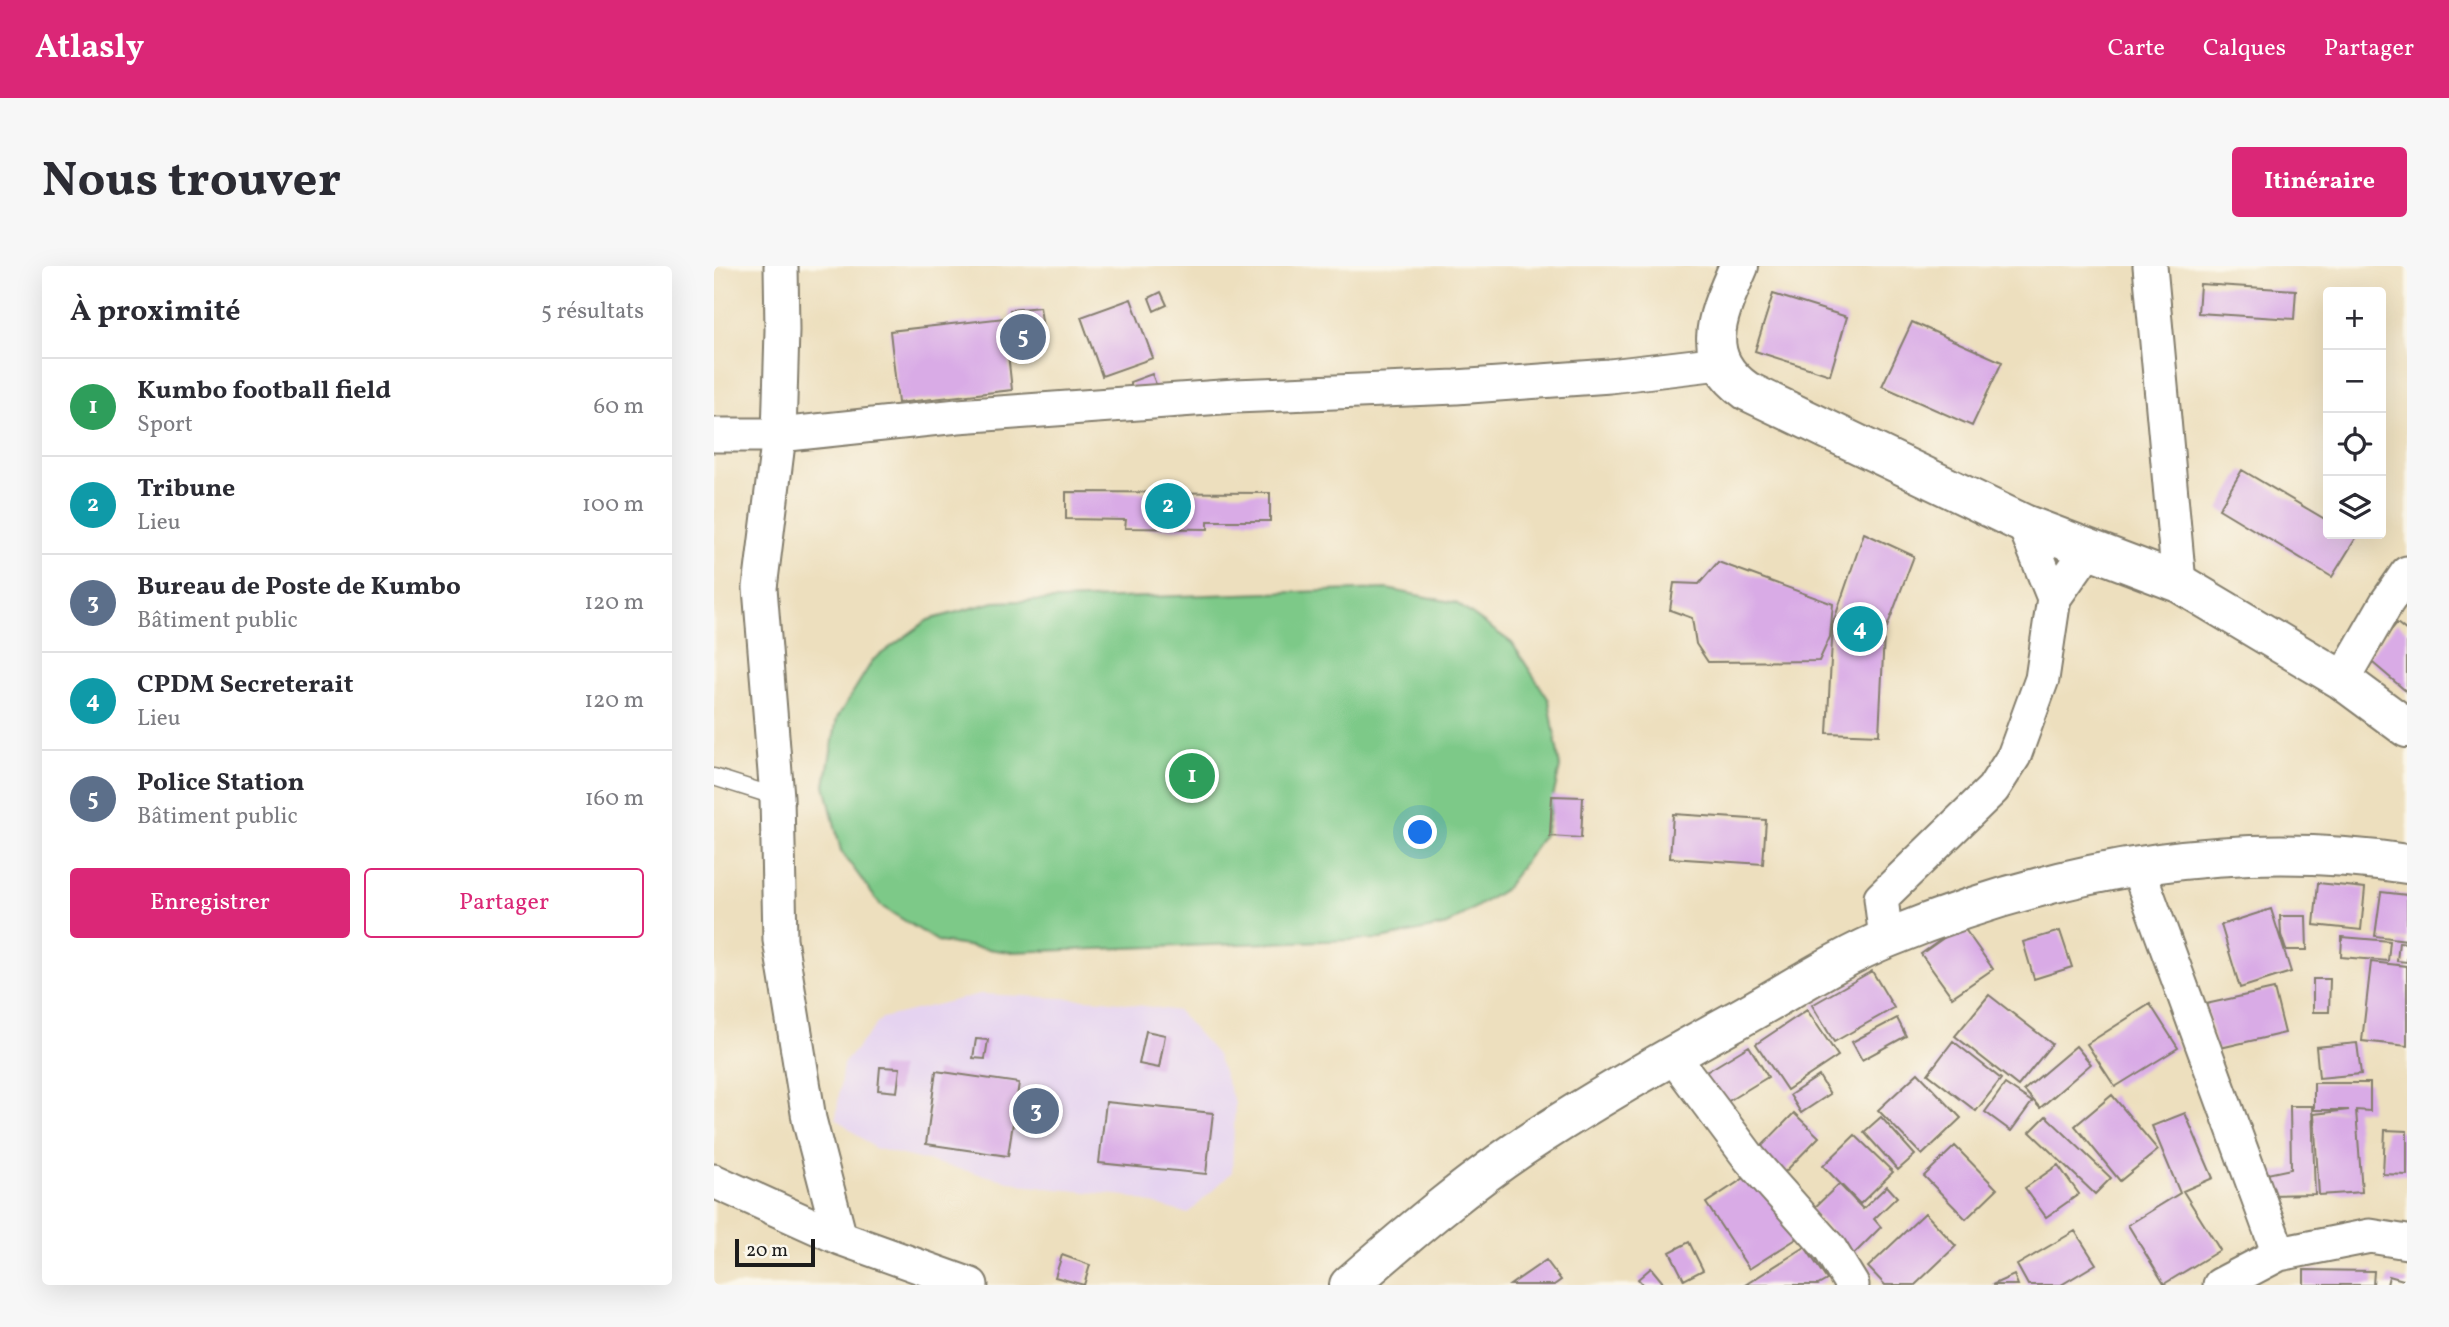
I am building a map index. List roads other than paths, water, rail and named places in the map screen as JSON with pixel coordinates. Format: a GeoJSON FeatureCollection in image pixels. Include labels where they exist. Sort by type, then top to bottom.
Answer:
{"type":"FeatureCollection","features":[{"type":"Feature","properties":{"kind":"street"},"geometry":{"type":"LineString","coordinates":[[780,266],[782,330],[779,435],[760,588],[777,797],[780,940],[809,1119],[840,1238]]}},
{"type":"Feature","properties":{"kind":"street"},"geometry":{"type":"LineString","coordinates":[[1740,266],[1718,315],[1715,340],[1720,363],[1732,380],[1747,391],[2024,524],[2179,583],[2342,681],[2407,728]]}},
{"type":"Feature","properties":{"kind":"street"},"geometry":{"type":"LineString","coordinates":[[2150,266],[2179,583]]}},
{"type":"Feature","properties":{"kind":"street"},"geometry":{"type":"LineString","coordinates":[[714,435],[779,435],[958,416],[1235,396],[1558,380],[1720,363]]}},
{"type":"Feature","properties":{"kind":"street"},"geometry":{"type":"LineString","coordinates":[[2024,524],[2053,598]]}},
{"type":"Feature","properties":{"kind":"street"},"geometry":{"type":"LineString","coordinates":[[1885,939],[1881,898],[1993,789],[2014,756],[2042,680],[2053,598],[2090,547]]}},
{"type":"Feature","properties":{"kind":"street"},"geometry":{"type":"LineString","coordinates":[[2342,681],[2387,602],[2407,573]]}},
{"type":"Feature","properties":{"kind":"street"},"geometry":{"type":"LineString","coordinates":[[1349,1285],[1411,1231],[1537,1137],[1672,1055],[1885,939],[2018,890],[2097,872],[2227,853],[2347,855],[2407,864]]}},
{"type":"Feature","properties":{"kind":"street"},"geometry":{"type":"LineString","coordinates":[[2137,866],[2279,1254]]}},
{"type":"Feature","properties":{"kind":"street"},"geometry":{"type":"LineString","coordinates":[[1672,1055],[1750,1158],[1830,1249],[1852,1285]]}},
{"type":"Feature","properties":{"kind":"street"},"geometry":{"type":"LineString","coordinates":[[714,1181],[840,1238],[971,1285]]}},
{"type":"Feature","properties":{"kind":"street"},"geometry":{"type":"LineString","coordinates":[[2220,1285],[2279,1254],[2370,1236],[2407,1242]]}},
{"type":"Feature","properties":{"kind":"lane"},"geometry":{"type":"LineString","coordinates":[[714,778],[777,797]]}},
{"type":"Feature","properties":{"kind":"place","name":"Police Station"},"geometry":{"type":"Point","coordinates":[1023,337]}},
{"type":"Feature","properties":{"kind":"place","name":"Tribune"},"geometry":{"type":"Point","coordinates":[1168,506]}},
{"type":"Feature","properties":{"kind":"place","name":"CPDM Secreterait"},"geometry":{"type":"Point","coordinates":[1860,629]}},
{"type":"Feature","properties":{"kind":"place","name":"Kumbo football field"},"geometry":{"type":"Point","coordinates":[1192,776]}},
{"type":"Feature","properties":{"kind":"place","name":"Bureau de Poste de Kumbo"},"geometry":{"type":"Point","coordinates":[1036,1111]}}]}
